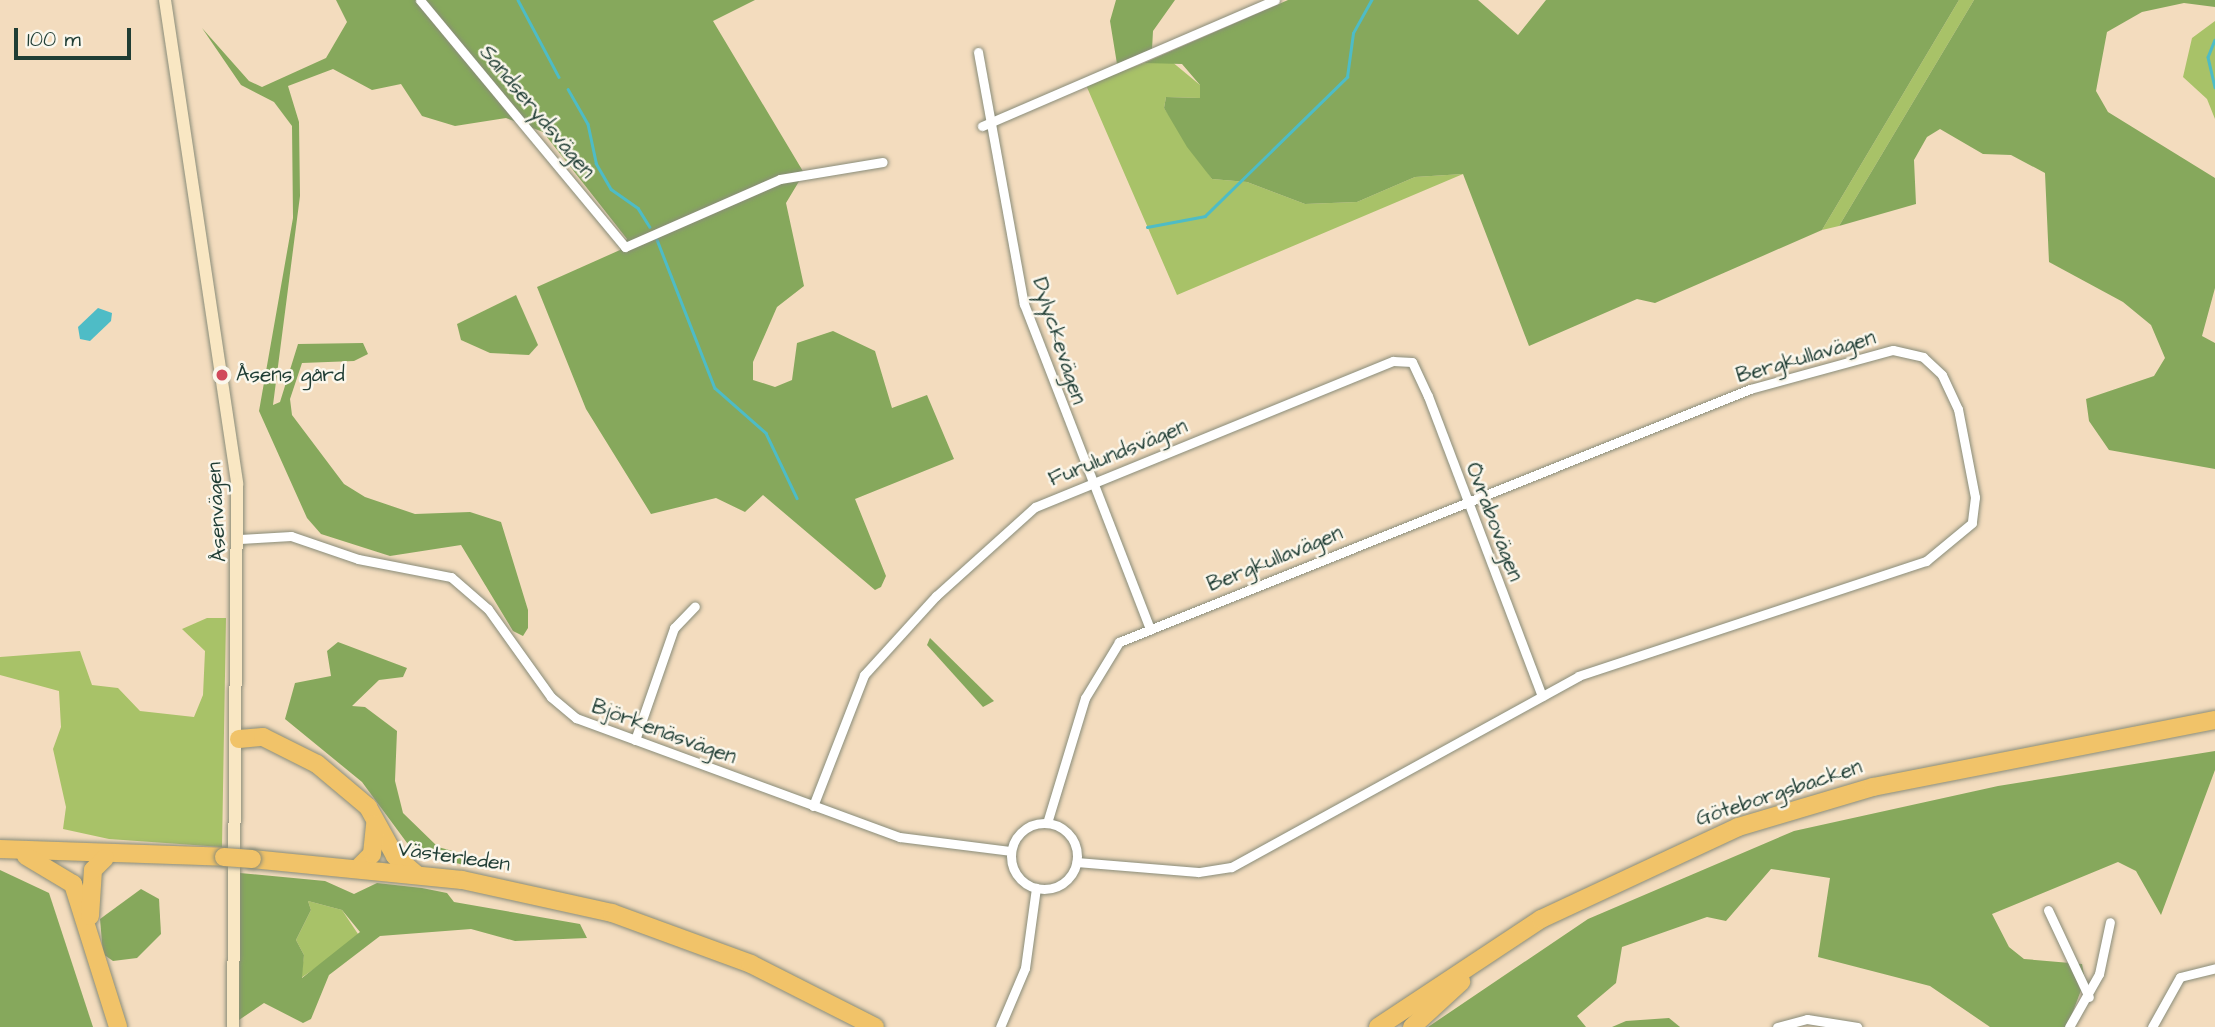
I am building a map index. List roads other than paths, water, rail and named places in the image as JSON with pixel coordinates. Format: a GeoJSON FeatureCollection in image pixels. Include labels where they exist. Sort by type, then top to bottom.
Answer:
{"type":"FeatureCollection","features":[{"type":"Feature","properties":{"kind":"highway","name":"Göteborgsbacken"},"geometry":{"type":"LineString","coordinates":[[1396,1020],[1541,919],[1738,827],[1873,787],[2215,720]]}},
{"type":"Feature","properties":{"kind":"highway","name":"Göteborgsbacken"},"geometry":{"type":"LineString","coordinates":[[1461,982],[1616,891],[1765,830],[1872,799],[2215,731]]}},
{"type":"Feature","properties":{"kind":"highway"},"geometry":{"type":"LineString","coordinates":[[239,738],[252,735],[317,764],[375,817],[389,848],[416,874]]}},
{"type":"Feature","properties":{"kind":"highway"},"geometry":{"type":"LineString","coordinates":[[359,867],[375,846],[375,817]]}},
{"type":"Feature","properties":{"kind":"highway","name":"Västerleden"},"geometry":{"type":"LineString","coordinates":[[0,849],[359,867],[518,889],[646,923],[751,964],[875,1027]]}},
{"type":"Feature","properties":{"kind":"highway","name":"Västerleden"},"geometry":{"type":"LineString","coordinates":[[0,856],[224,860]]}},
{"type":"Feature","properties":{"kind":"highway"},"geometry":{"type":"LineString","coordinates":[[26,856],[73,884],[118,1027]]}},
{"type":"Feature","properties":{"kind":"highway"},"geometry":{"type":"LineString","coordinates":[[90,934],[91,882],[105,858]]}},
{"type":"Feature","properties":{"kind":"highway","name":"Västerleden"},"geometry":{"type":"LineString","coordinates":[[252,861],[462,885],[610,918],[749,969],[864,1027]]}},
{"type":"Feature","properties":{"kind":"highway"},"geometry":{"type":"LineString","coordinates":[[1377,1027],[1396,1020],[1461,982]]}},
{"type":"Feature","properties":{"kind":"highway"},"geometry":{"type":"LineString","coordinates":[[1412,1027],[1461,982]]}},
{"type":"Feature","properties":{"kind":"highway"},"geometry":{"type":"LineString","coordinates":[[1367,1027],[1396,1020]]}},
{"type":"Feature","properties":{"kind":"street","name":"Åsenvägen"},"geometry":{"type":"LineString","coordinates":[[165,0],[228,416],[240,540],[233,1027]]}},
{"type":"Feature","properties":{"kind":"street","name":"Sandserydsvägen"},"geometry":{"type":"LineString","coordinates":[[420,0],[625,247],[780,179],[883,162]]}},
{"type":"Feature","properties":{"kind":"street"},"geometry":{"type":"LineString","coordinates":[[985,125],[1275,0]]}},
{"type":"Feature","properties":{"kind":"street","name":"Dylyckevägen"},"geometry":{"type":"LineString","coordinates":[[978,52],[985,125],[1024,304],[1089,481],[1150,629]]}},
{"type":"Feature","properties":{"kind":"street","name":"Bergkullavägen"},"geometry":{"type":"LineString","coordinates":[[1047,823],[1085,698],[1104,658],[1119,642],[1750,389],[1852,358],[1893,350],[1923,357],[1942,376],[1958,409],[1971,461],[1972,523],[1926,561],[1691,635],[1542,696],[1231,867],[1198,872],[1076,862]]}},
{"type":"Feature","properties":{"kind":"street","name":"Furulundsvägen"},"geometry":{"type":"LineString","coordinates":[[813,806],[857,690],[893,642],[999,536],[1035,507],[1089,481],[1393,361],[1412,362]]}},
{"type":"Feature","properties":{"kind":"street","name":"Övrabovägen"},"geometry":{"type":"LineString","coordinates":[[1412,362],[1542,696]]}},
{"type":"Feature","properties":{"kind":"street","name":"Björkenäsvägen"},"geometry":{"type":"LineString","coordinates":[[240,540],[291,536],[358,559],[450,577],[488,609],[564,710],[635,740],[900,837],[1011,851]]}},
{"type":"Feature","properties":{"kind":"street"},"geometry":{"type":"LineString","coordinates":[[635,740],[674,628],[695,606]]}},
{"type":"Feature","properties":{"kind":"street"},"geometry":{"type":"LineString","coordinates":[[1047,823],[1066,832],[1076,862],[1062,884],[1036,888],[1016,874],[1011,851],[1024,831],[1047,823]]}},
{"type":"Feature","properties":{"kind":"street"},"geometry":{"type":"LineString","coordinates":[[1000,1027],[1025,968],[1036,888]]}},
{"type":"Feature","properties":{"kind":"street"},"geometry":{"type":"LineString","coordinates":[[2048,911],[2089,997]]}},
{"type":"Feature","properties":{"kind":"street"},"geometry":{"type":"LineString","coordinates":[[2069,1027],[2089,997],[2110,922]]}},
{"type":"Feature","properties":{"kind":"street"},"geometry":{"type":"LineString","coordinates":[[2152,1027],[2180,977],[2215,968]]}},
{"type":"Feature","properties":{"kind":"street"},"geometry":{"type":"LineString","coordinates":[[1777,1027],[1807,1019],[1857,1027]]}},
{"type":"Feature","properties":{"kind":"water"},"geometry":{"type":"Polygon","coordinates":[[[98,308],[112,313],[111,321],[90,341],[80,339],[78,327],[98,308]]]}},
{"type":"Feature","properties":{"kind":"waterway"},"geometry":{"type":"LineString","coordinates":[[518,0],[559,77]]}},
{"type":"Feature","properties":{"kind":"waterway"},"geometry":{"type":"LineString","coordinates":[[1147,227],[1205,216],[1347,77],[1353,33],[1371,0]]}},
{"type":"Feature","properties":{"kind":"waterway"},"geometry":{"type":"LineString","coordinates":[[2215,40],[2208,57],[2215,87]]}},
{"type":"Feature","properties":{"kind":"waterway"},"geometry":{"type":"LineString","coordinates":[[568,89],[588,124],[596,163],[611,189],[638,208],[650,227]]}},
{"type":"Feature","properties":{"kind":"waterway"},"geometry":{"type":"LineString","coordinates":[[656,237],[715,388],[766,433],[797,498]]}},
{"type":"Feature","properties":{"kind":"place","name":"Åsens gård"},"geometry":{"type":"Point","coordinates":[222,375]}}]}
